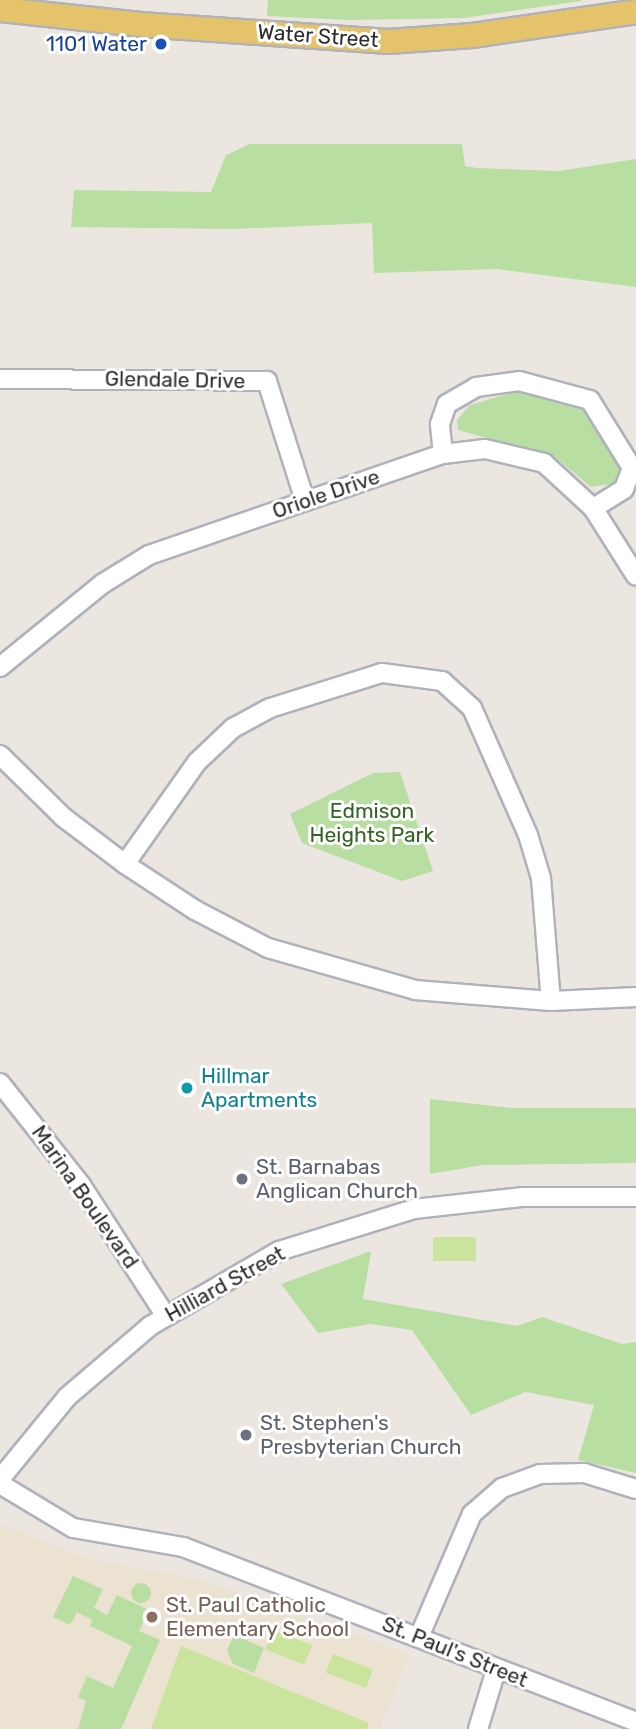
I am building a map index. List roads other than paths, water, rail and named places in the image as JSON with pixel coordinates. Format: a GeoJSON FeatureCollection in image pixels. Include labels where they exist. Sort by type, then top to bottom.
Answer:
{"type":"FeatureCollection","features":[{"type":"Feature","properties":{"kind":"main road","name":"Water Street"},"geometry":{"type":"LineString","coordinates":[[0,9],[140,24],[388,41],[472,35],[636,11]]}},
{"type":"Feature","properties":{"kind":"street","name":"Glendale Drive"},"geometry":{"type":"LineString","coordinates":[[0,379],[267,381],[305,500]]}},
{"type":"Feature","properties":{"kind":"street"},"geometry":{"type":"LineString","coordinates":[[443,454],[440,424],[447,404],[476,387],[519,381],[590,400],[632,468],[624,489],[593,508]]}},
{"type":"Feature","properties":{"kind":"street","name":"Oriole Drive"},"geometry":{"type":"LineString","coordinates":[[0,667],[102,584],[149,555],[443,454],[485,449],[544,463],[593,508],[636,576]]}},
{"type":"Feature","properties":{"kind":"street"},"geometry":{"type":"LineString","coordinates":[[125,864],[197,762],[233,728],[270,708],[382,673],[442,681],[472,708],[528,835],[541,878],[551,1001]]}},
{"type":"Feature","properties":{"kind":"street"},"geometry":{"type":"LineString","coordinates":[[0,755],[63,817],[125,864],[195,910],[288,955],[415,990],[551,1001],[636,997]]}},
{"type":"Feature","properties":{"kind":"street","name":"Marina Boulevard"},"geometry":{"type":"LineString","coordinates":[[0,1083],[81,1185],[165,1315]]}},
{"type":"Feature","properties":{"kind":"street","name":"Hilliard Street"},"geometry":{"type":"LineString","coordinates":[[0,1481],[67,1397],[165,1315],[279,1251],[414,1209],[523,1197],[636,1197]]}},
{"type":"Feature","properties":{"kind":"street"},"geometry":{"type":"LineString","coordinates":[[419,1637],[472,1514],[502,1488],[540,1474],[584,1473],[636,1489]]}},
{"type":"Feature","properties":{"kind":"street","name":"St. Paul's Street"},"geometry":{"type":"LineString","coordinates":[[0,1481],[74,1528],[183,1547],[636,1722]]}},
{"type":"Feature","properties":{"kind":"street"},"geometry":{"type":"LineString","coordinates":[[478,1729],[496,1670]]}},
{"type":"Feature","properties":{"kind":"place","name":"1101 Water"},"geometry":{"type":"Point","coordinates":[161,44]}},
{"type":"Feature","properties":{"kind":"place","name":"Hillmar Apartments"},"geometry":{"type":"Point","coordinates":[187,1088]}},
{"type":"Feature","properties":{"kind":"place","name":"St. Barnabas Anglican Church"},"geometry":{"type":"Point","coordinates":[242,1179]}},
{"type":"Feature","properties":{"kind":"place","name":"St. Stephen's Presbyterian Church"},"geometry":{"type":"Point","coordinates":[246,1435]}},
{"type":"Feature","properties":{"kind":"place","name":"St. Paul Catholic Elementary School"},"geometry":{"type":"Point","coordinates":[152,1617]}},
{"type":"Feature","properties":{"kind":"park label","name":"Edmison Heights Park"},"geometry":{"type":"Point","coordinates":[372,823]}}]}
